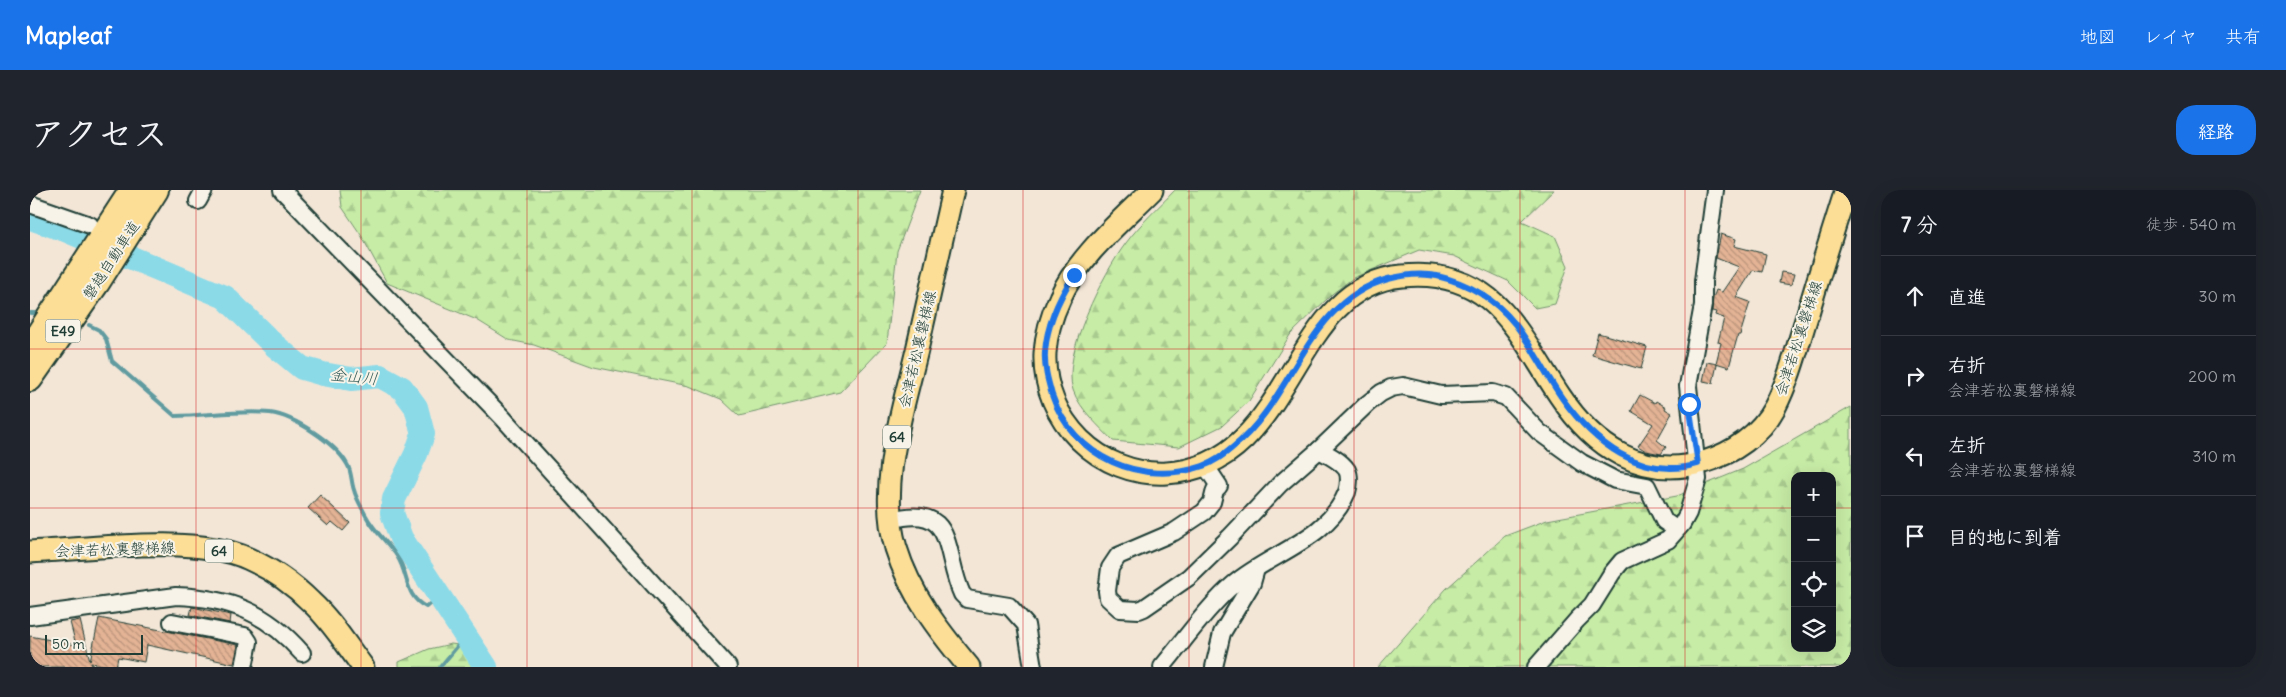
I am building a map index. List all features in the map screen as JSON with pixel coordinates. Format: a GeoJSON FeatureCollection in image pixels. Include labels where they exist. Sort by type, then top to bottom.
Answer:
{"type":"FeatureCollection","features":[{"type":"Feature","properties":{"kind":"highway","name":"磐越自動車道"},"geometry":{"type":"LineString","coordinates":[[123,223],[132,190]]}},
{"type":"Feature","properties":{"kind":"highway","name":"磐越自動車道"},"geometry":{"type":"LineString","coordinates":[[30,379],[88,278],[123,223],[156,190]]}},
{"type":"Feature","properties":{"kind":"highway","name":"磐越自動車道"},"geometry":{"type":"LineString","coordinates":[[30,347],[88,278]]}},
{"type":"Feature","properties":{"kind":"main road","name":"会津若松裏磐梯線"},"geometry":{"type":"LineString","coordinates":[[953,190],[899,426],[891,477],[891,520],[900,560],[926,613],[940,633],[969,667]]}},
{"type":"Feature","properties":{"kind":"main road","name":"会津若松裏磐梯線"},"geometry":{"type":"LineString","coordinates":[[1152,190],[1090,254],[1061,295],[1051,320],[1045,352],[1047,378],[1058,412],[1074,435],[1100,457],[1132,470],[1151,473],[1170,473],[1205,465],[1225,454],[1244,439],[1271,407],[1326,320],[1347,298],[1369,284],[1400,276],[1434,276],[1467,284],[1492,300],[1514,323],[1560,397],[1585,428],[1612,450],[1642,464],[1665,468],[1688,467],[1720,457],[1752,437],[1774,408],[1794,359],[1846,190]]}},
{"type":"Feature","properties":{"kind":"main road","name":"会津若松裏磐梯線"},"geometry":{"type":"LineString","coordinates":[[30,552],[170,545],[226,552],[244,557],[292,585],[313,603],[364,667]]}},
{"type":"Feature","properties":{"kind":"street"},"geometry":{"type":"LineString","coordinates":[[282,190],[503,418],[728,667]]}},
{"type":"Feature","properties":{"kind":"street"},"geometry":{"type":"LineString","coordinates":[[1536,667],[1592,605],[1612,573],[1622,561],[1668,540],[1682,524],[1688,513],[1698,479],[1698,464],[1693,442],[1688,386],[1703,305],[1703,281],[1715,190]]}},
{"type":"Feature","properties":{"kind":"street"},"geometry":{"type":"LineString","coordinates":[[30,204],[90,225]]}},
{"type":"Feature","properties":{"kind":"street"},"geometry":{"type":"LineString","coordinates":[[1205,465],[1219,486],[1215,490],[1212,502],[1204,512],[1174,532],[1118,556],[1110,568],[1106,591],[1108,598],[1120,610],[1139,610],[1144,608],[1189,577],[1230,538],[1280,484],[1367,404],[1382,392],[1403,386],[1441,395],[1493,393],[1506,397],[1539,432],[1582,463],[1615,480],[1647,486],[1664,521],[1676,529]]}},
{"type":"Feature","properties":{"kind":"street"},"geometry":{"type":"LineString","coordinates":[[1162,667],[1234,584],[1310,535],[1332,517],[1341,505],[1348,490],[1349,479],[1347,471],[1340,462],[1319,450]]}},
{"type":"Feature","properties":{"kind":"street"},"geometry":{"type":"LineString","coordinates":[[891,520],[913,516],[927,518],[938,523],[944,533],[962,594],[967,599],[1009,606],[1026,625],[1033,667]]}},
{"type":"Feature","properties":{"kind":"street"},"geometry":{"type":"LineString","coordinates":[[1214,667],[1222,633],[1252,583],[1256,569]]}},
{"type":"Feature","properties":{"kind":"street"},"geometry":{"type":"LineString","coordinates":[[30,616],[176,596],[197,597],[234,605],[260,617],[279,628],[302,653]]}},
{"type":"Feature","properties":{"kind":"street"},"geometry":{"type":"LineString","coordinates":[[172,622],[245,636],[249,642],[244,667]]}},
{"type":"Feature","properties":{"kind":"green space"},"geometry":{"type":"Polygon","coordinates":[[[340,190],[920,190],[897,251],[887,343],[840,392],[739,416],[721,399],[689,386],[594,367],[534,345],[509,340],[477,320],[387,283],[361,235],[342,207],[340,190]]]}},
{"type":"Feature","properties":{"kind":"green space"},"geometry":{"type":"Polygon","coordinates":[[[1175,190],[1554,190],[1522,221],[1555,236],[1568,266],[1555,304],[1535,308],[1508,281],[1454,256],[1419,250],[1353,278],[1332,294],[1290,335],[1249,401],[1222,426],[1179,447],[1113,441],[1090,417],[1076,397],[1071,375],[1073,356],[1096,293],[1117,256],[1137,229],[1175,190]]]}},
{"type":"Feature","properties":{"kind":"green space"},"geometry":{"type":"Polygon","coordinates":[[[1851,407],[1851,667],[1378,667],[1446,589],[1505,536],[1547,520],[1677,496],[1743,469],[1851,407]]]}},
{"type":"Feature","properties":{"kind":"green space"},"geometry":{"type":"Polygon","coordinates":[[[451,644],[465,646],[483,667],[399,667],[399,662],[429,649],[451,644]]]}},
{"type":"Feature","properties":{"kind":"building"},"geometry":{"type":"Polygon","coordinates":[[[1721,234],[1736,239],[1734,246],[1766,254],[1762,272],[1753,270],[1736,297],[1750,302],[1729,367],[1716,363],[1721,343],[1718,342],[1724,318],[1715,315],[1716,312],[1712,311],[1713,298],[1716,290],[1722,292],[1739,267],[1716,258],[1721,234]]]}},
{"type":"Feature","properties":{"kind":"building"},"geometry":{"type":"Polygon","coordinates":[[[1781,272],[1794,274],[1791,285],[1779,283],[1781,272]]]}},
{"type":"Feature","properties":{"kind":"building"},"geometry":{"type":"Polygon","coordinates":[[[1598,333],[1647,347],[1641,369],[1592,355],[1598,333]]]}},
{"type":"Feature","properties":{"kind":"building"},"geometry":{"type":"Polygon","coordinates":[[[1707,362],[1717,364],[1713,383],[1703,381],[1707,362]]]}},
{"type":"Feature","properties":{"kind":"building"},"geometry":{"type":"Polygon","coordinates":[[[1640,395],[1655,403],[1656,401],[1672,413],[1657,440],[1666,447],[1661,454],[1646,451],[1638,446],[1653,424],[1631,411],[1640,395]]]}},
{"type":"Feature","properties":{"kind":"building"},"geometry":{"type":"Polygon","coordinates":[[[320,495],[350,523],[343,531],[332,522],[328,526],[308,508],[320,495]]]}},
{"type":"Feature","properties":{"kind":"building"},"geometry":{"type":"Polygon","coordinates":[[[192,607],[231,615],[230,623],[190,615],[192,607]]]}},
{"type":"Feature","properties":{"kind":"building"},"geometry":{"type":"Polygon","coordinates":[[[99,618],[238,645],[234,664],[147,645],[144,662],[118,657],[116,667],[91,663],[92,667],[30,667],[30,636],[76,645],[70,622],[80,620],[90,661],[99,618]]]}},
{"type":"Feature","properties":{"kind":"waterway","name":"金山川"},"geometry":{"type":"LineString","coordinates":[[30,218],[65,230],[225,297],[274,345],[302,368],[351,379],[380,376],[402,388],[416,407],[423,434],[416,454],[394,499],[392,513],[401,538],[486,667]]}},
{"type":"Feature","properties":{"kind":"waterway"},"geometry":{"type":"LineString","coordinates":[[30,313],[35,313]]}},
{"type":"Feature","properties":{"kind":"waterway"},"geometry":{"type":"LineString","coordinates":[[89,325],[99,330],[106,339],[112,361],[175,416],[246,412],[270,413],[290,419],[324,439],[347,464],[355,493],[365,514],[397,556],[414,597],[426,607],[440,595]]}},
{"type":"Feature","properties":{"kind":"waterway"},"geometry":{"type":"LineString","coordinates":[[440,667],[466,636]]}},
{"type":"Feature","properties":{"kind":"route"},"geometry":{"type":"LineString","coordinates":[[1074,275],[1061,295],[1051,320],[1045,352],[1047,378],[1058,412],[1074,435],[1100,457],[1132,470],[1170,473],[1205,465],[1225,454],[1244,439],[1257,425],[1271,407],[1311,340],[1326,320],[1347,298],[1369,284],[1400,276],[1434,276],[1467,284],[1492,300],[1514,323],[1539,360],[1560,397],[1585,428],[1612,450],[1642,464],[1665,468],[1688,467],[1698,464],[1693,442],[1689,404]]}}]}
